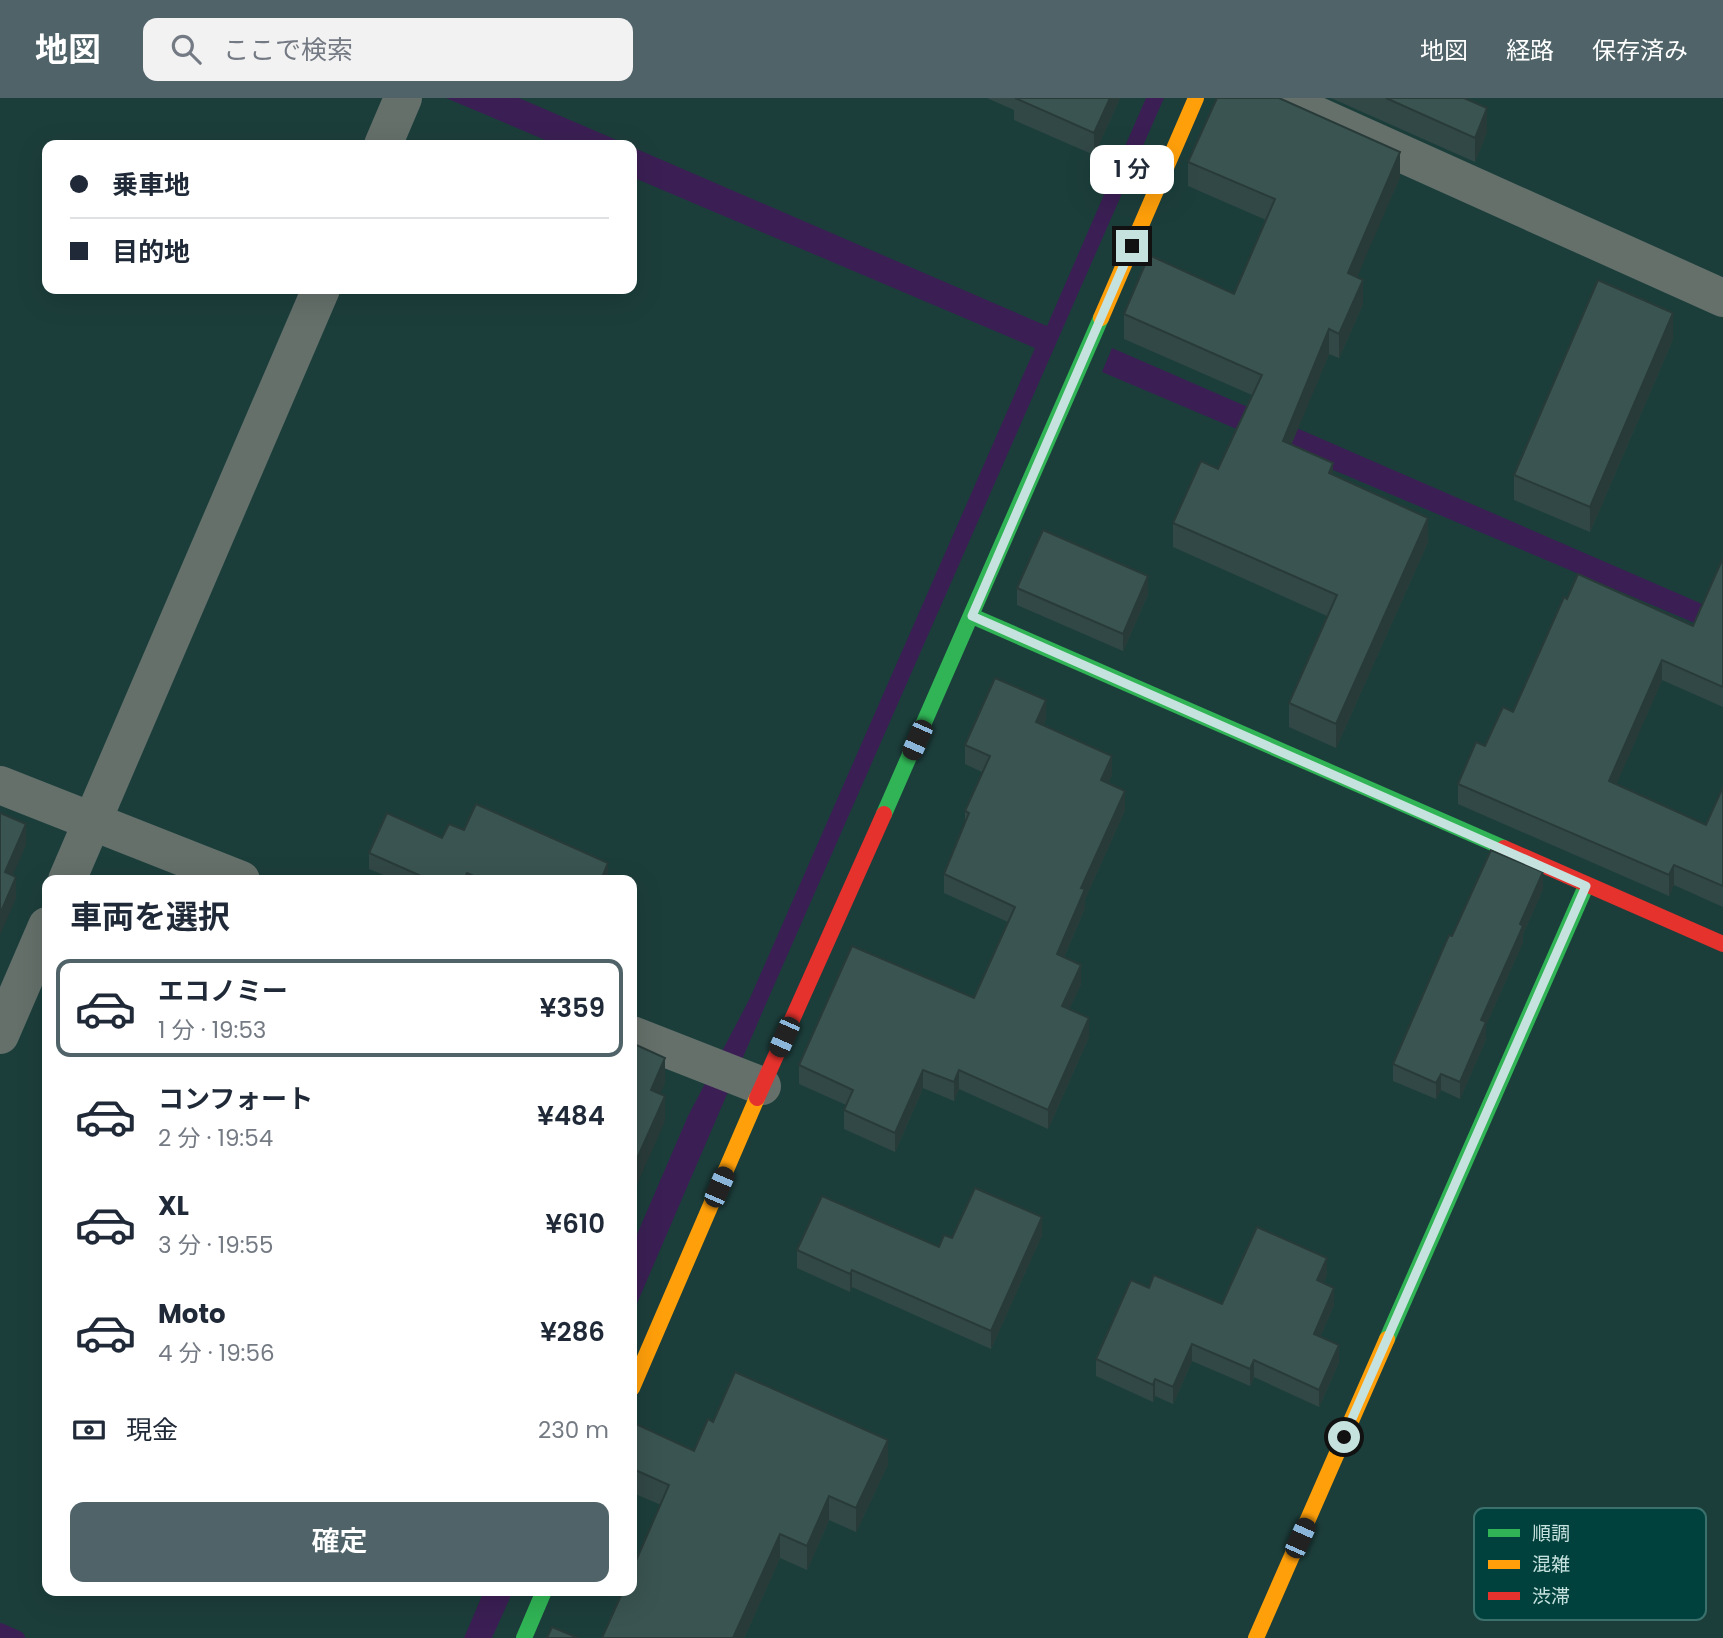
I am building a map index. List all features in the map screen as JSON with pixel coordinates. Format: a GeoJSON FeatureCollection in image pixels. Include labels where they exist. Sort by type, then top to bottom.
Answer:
{"type":"FeatureCollection","features":[{"type":"Feature","properties":{"kind":"street"},"geometry":{"type":"LineString","coordinates":[[385,140],[404,98]]}},
{"type":"Feature","properties":{"kind":"street"},"geometry":{"type":"LineString","coordinates":[[637,1375],[753,1083],[972,616],[1196,98]]}},
{"type":"Feature","properties":{"kind":"street"},"geometry":{"type":"LineString","coordinates":[[1278,98],[1723,298]]}},
{"type":"Feature","properties":{"kind":"street"},"geometry":{"type":"LineString","coordinates":[[69,875],[319,294]]}},
{"type":"Feature","properties":{"kind":"street"},"geometry":{"type":"LineString","coordinates":[[972,616],[1723,944]]}},
{"type":"Feature","properties":{"kind":"street"},"geometry":{"type":"LineString","coordinates":[[0,785],[228,875]]}},
{"type":"Feature","properties":{"kind":"street"},"geometry":{"type":"LineString","coordinates":[[1256,1638],[1586,886]]}},
{"type":"Feature","properties":{"kind":"street"},"geometry":{"type":"LineString","coordinates":[[0,1035],[42,938]]}},
{"type":"Feature","properties":{"kind":"street"},"geometry":{"type":"LineString","coordinates":[[637,1037],[753,1083]]}},
{"type":"Feature","properties":{"kind":"street"},"geometry":{"type":"LineString","coordinates":[[524,1638],[542,1596]]}},
{"type":"Feature","properties":{"kind":"shaded area"},"geometry":{"type":"Polygon","coordinates":[[[446,98],[519,98],[616,140],[545,140],[446,98]]]}},
{"type":"Feature","properties":{"kind":"shaded area"},"geometry":{"type":"Polygon","coordinates":[[[1146,98],[1164,98],[637,1303],[637,1234],[688,1116],[750,998],[1035,348],[637,179],[637,149],[1047,326],[1146,98]]]}},
{"type":"Feature","properties":{"kind":"shaded area"},"geometry":{"type":"Polygon","coordinates":[[[1112,348],[1723,613],[1723,635],[1102,372],[1112,348]]]}},
{"type":"Feature","properties":{"kind":"shaded area"},"geometry":{"type":"Polygon","coordinates":[[[482,1596],[511,1596],[492,1638],[464,1638],[482,1596]]]}},
{"type":"Feature","properties":{"kind":"building"},"geometry":{"type":"Polygon","coordinates":[[[1015,98],[1110,98],[1094,133],[1015,98]]]}},
{"type":"Feature","properties":{"kind":"building"},"geometry":{"type":"Polygon","coordinates":[[[1217,98],[1279,98],[1400,152],[1348,273],[1363,280],[1339,334],[1329,329],[1283,441],[1333,463],[1329,473],[1428,518],[1336,724],[1289,703],[1337,595],[1173,523],[1201,461],[1218,469],[1262,375],[1124,314],[1149,255],[1234,294],[1275,199],[1188,162],[1217,98]]]}},
{"type":"Feature","properties":{"kind":"building"},"geometry":{"type":"Polygon","coordinates":[[[1386,98],[1464,98],[1487,108],[1475,138],[1386,98]]]}},
{"type":"Feature","properties":{"kind":"building"},"geometry":{"type":"Polygon","coordinates":[[[1598,280],[1673,313],[1590,507],[1514,475],[1598,280]]]}},
{"type":"Feature","properties":{"kind":"building"},"geometry":{"type":"Polygon","coordinates":[[[1043,530],[1148,576],[1123,634],[1017,588],[1043,530]]]}},
{"type":"Feature","properties":{"kind":"building"},"geometry":{"type":"Polygon","coordinates":[[[1723,558],[1723,687],[1662,660],[1609,781],[1706,825],[1723,787],[1723,886],[1674,865],[1669,875],[1458,784],[1476,742],[1485,746],[1503,707],[1513,712],[1564,597],[1567,599],[1578,574],[1693,626],[1723,558]]]}},
{"type":"Feature","properties":{"kind":"building"},"geometry":{"type":"Polygon","coordinates":[[[995,678],[1046,700],[1036,722],[1112,756],[1101,780],[1125,791],[1081,888],[1085,889],[1057,954],[1081,965],[1062,1006],[1089,1018],[1048,1110],[959,1070],[954,1082],[923,1070],[895,1133],[844,1110],[853,1090],[799,1065],[852,946],[974,998],[1015,907],[944,874],[969,813],[965,811],[990,756],[965,745],[995,678]]]}},
{"type":"Feature","properties":{"kind":"building"},"geometry":{"type":"Polygon","coordinates":[[[476,804],[608,863],[603,875],[419,875],[369,853],[387,813],[442,838],[449,824],[464,830],[476,804]]]}},
{"type":"Feature","properties":{"kind":"building"},"geometry":{"type":"Polygon","coordinates":[[[0,813],[26,824],[5,872],[16,877],[0,914],[0,813]]]}},
{"type":"Feature","properties":{"kind":"building"},"geometry":{"type":"Polygon","coordinates":[[[1491,850],[1543,872],[1520,924],[1523,926],[1481,1020],[1486,1022],[1460,1082],[1441,1074],[1436,1083],[1393,1064],[1449,935],[1452,936],[1491,850]]]}},
{"type":"Feature","properties":{"kind":"building"},"geometry":{"type":"Polygon","coordinates":[[[637,1045],[665,1058],[651,1090],[665,1096],[637,1159],[637,1045]]]}},
{"type":"Feature","properties":{"kind":"building"},"geometry":{"type":"Polygon","coordinates":[[[975,1188],[1042,1217],[991,1331],[852,1270],[850,1274],[797,1250],[822,1196],[939,1247],[944,1235],[952,1238],[975,1188]]]}},
{"type":"Feature","properties":{"kind":"building"},"geometry":{"type":"Polygon","coordinates":[[[1257,1227],[1327,1258],[1317,1280],[1334,1288],[1314,1334],[1339,1345],[1319,1390],[1254,1360],[1250,1369],[1192,1344],[1173,1387],[1155,1379],[1153,1385],[1096,1359],[1131,1280],[1149,1288],[1154,1275],[1222,1304],[1257,1227]]]}},
{"type":"Feature","properties":{"kind":"building"},"geometry":{"type":"Polygon","coordinates":[[[735,1372],[888,1440],[856,1508],[829,1496],[807,1546],[780,1534],[733,1638],[602,1638],[621,1596],[637,1596],[637,1559],[669,1485],[637,1471],[637,1424],[694,1451],[708,1419],[713,1422],[735,1372]]]}},
{"type":"Feature","properties":{"kind":"building"},"geometry":{"type":"Polygon","coordinates":[[[552,1627],[578,1638],[547,1638],[552,1627]]]}},
{"type":"Feature","properties":{"kind":"waterway"},"geometry":{"type":"LineString","coordinates":[[0,1630],[18,1638]]}},
{"type":"Feature","properties":{"kind":"traffic: fast"},"geometry":{"type":"LineString","coordinates":[[884,814],[1101,318]]}},
{"type":"Feature","properties":{"kind":"traffic: fast"},"geometry":{"type":"LineString","coordinates":[[972,616],[1504,848]]}},
{"type":"Feature","properties":{"kind":"traffic: fast"},"geometry":{"type":"LineString","coordinates":[[1387,1339],[1586,886]]}},
{"type":"Feature","properties":{"kind":"traffic: fast"},"geometry":{"type":"LineString","coordinates":[[524,1638],[542,1596]]}},
{"type":"Feature","properties":{"kind":"traffic: slow"},"geometry":{"type":"LineString","coordinates":[[1101,318],[1196,98]]}},
{"type":"Feature","properties":{"kind":"traffic: slow"},"geometry":{"type":"LineString","coordinates":[[637,1376],[757,1098]]}},
{"type":"Feature","properties":{"kind":"traffic: slow"},"geometry":{"type":"LineString","coordinates":[[1256,1638],[1387,1339]]}},
{"type":"Feature","properties":{"kind":"traffic: jam"},"geometry":{"type":"LineString","coordinates":[[757,1098],[884,814]]}},
{"type":"Feature","properties":{"kind":"traffic: jam"},"geometry":{"type":"LineString","coordinates":[[1504,848],[1723,944]]}},
{"type":"Feature","properties":{"kind":"route"},"geometry":{"type":"LineString","coordinates":[[1132,246],[972,616],[1586,886],[1344,1437]]}}]}
